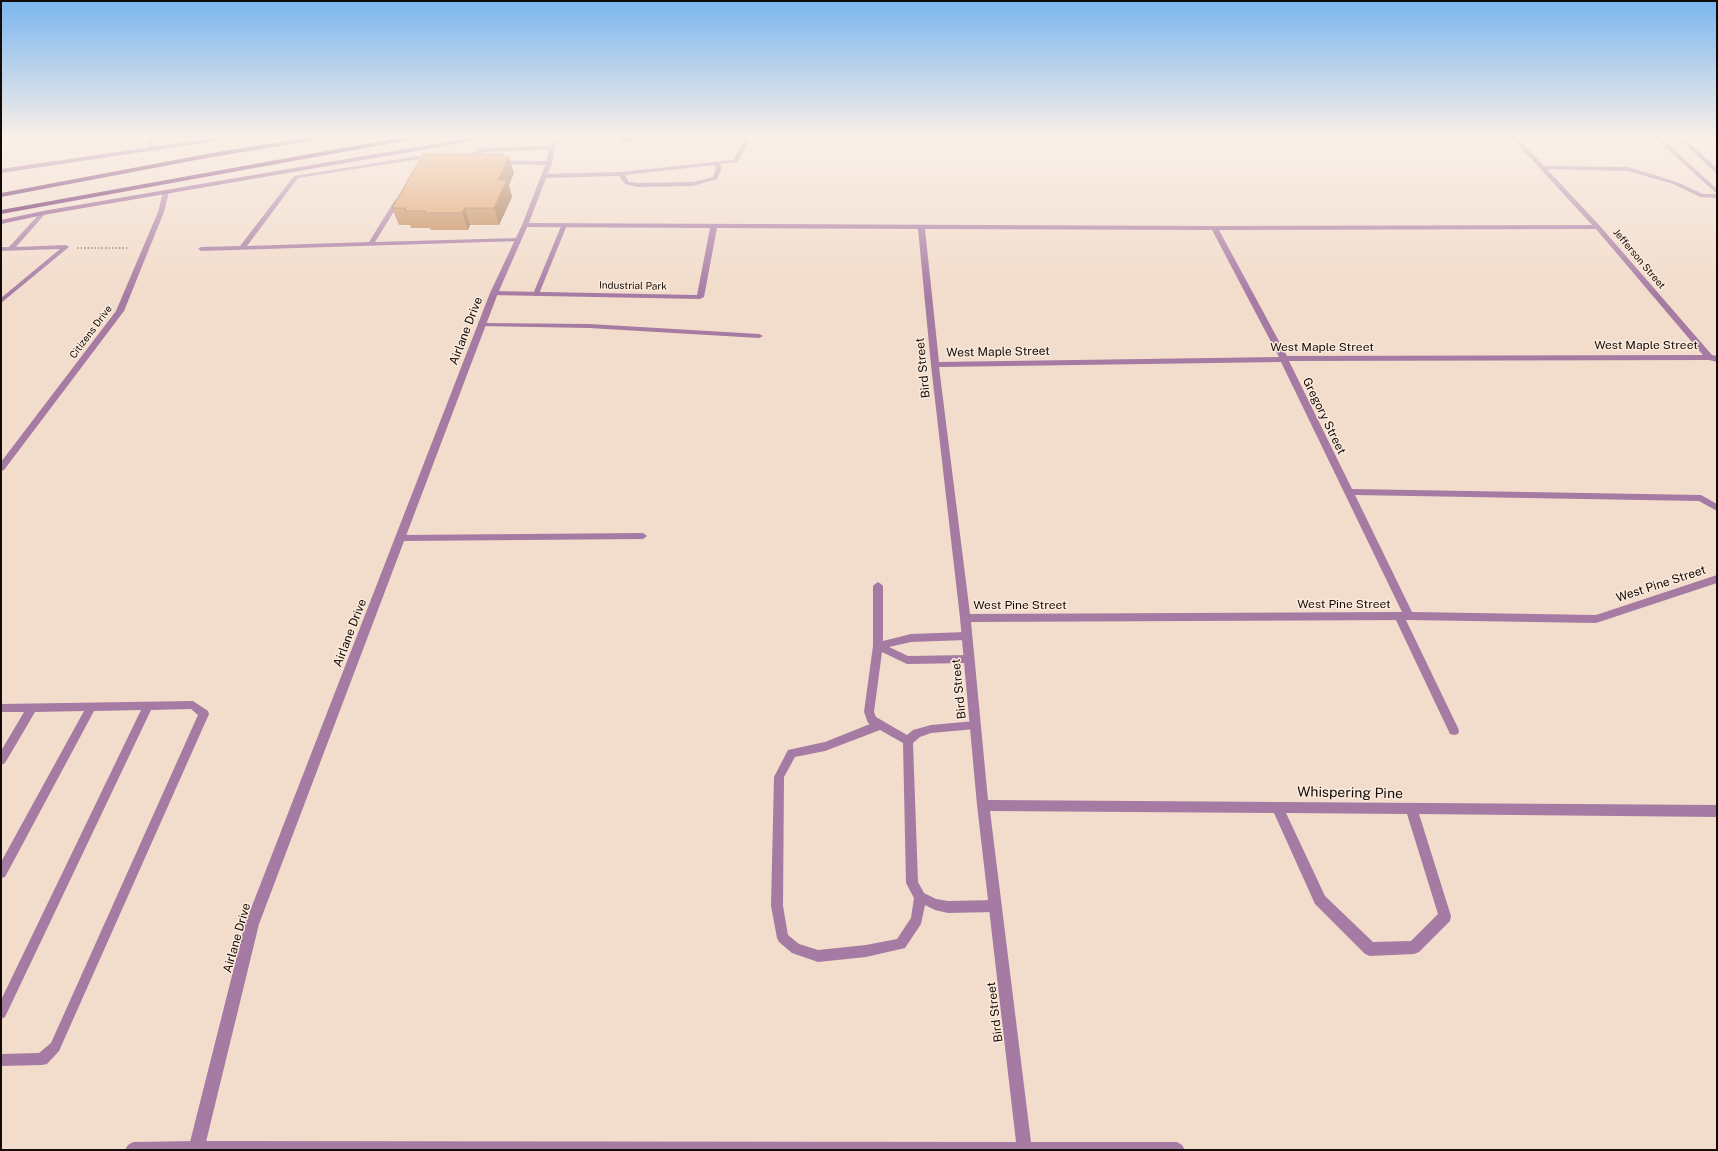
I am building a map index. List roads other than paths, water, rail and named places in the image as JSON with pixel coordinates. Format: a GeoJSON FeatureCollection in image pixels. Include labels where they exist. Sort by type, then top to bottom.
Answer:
{"type":"FeatureCollection","features":[{"type":"Feature","properties":{"kind":"highway"},"geometry":{"type":"LineString","coordinates":[[1,195],[29,190]]}},
{"type":"Feature","properties":{"kind":"highway"},"geometry":{"type":"LineString","coordinates":[[1,212],[124,190]]}},
{"type":"Feature","properties":{"kind":"main road"},"geometry":{"type":"LineString","coordinates":[[1,222],[43,213],[179,190]]}},
{"type":"Feature","properties":{"kind":"street","name":"Airlane Drive"},"geometry":{"type":"LineString","coordinates":[[196,1149],[252,924],[494,293],[525,225],[539,190]]}},
{"type":"Feature","properties":{"kind":"street","name":"Jefferson Street"},"geometry":{"type":"LineString","coordinates":[[1563,190],[1713,358]]}},
{"type":"Feature","properties":{"kind":"street","name":"Citizens Drive"},"geometry":{"type":"LineString","coordinates":[[1,468],[120,311],[162,212],[166,192]]}},
{"type":"Feature","properties":{"kind":"street"},"geometry":{"type":"LineString","coordinates":[[525,225],[1214,228],[1598,227]]}},
{"type":"Feature","properties":{"kind":"street","name":"Industrial Park"},"geometry":{"type":"LineString","coordinates":[[494,293],[700,297],[714,226]]}},
{"type":"Feature","properties":{"kind":"street","name":"Bird Street"},"geometry":{"type":"LineString","coordinates":[[921,226],[935,365],[967,636],[983,805],[1024,1149]]}},
{"type":"Feature","properties":{"kind":"street","name":"Gregory Street"},"geometry":{"type":"LineString","coordinates":[[1214,228],[1284,359],[1348,492],[1404,616]]}},
{"type":"Feature","properties":{"kind":"street","name":"West Maple Street"},"geometry":{"type":"LineString","coordinates":[[935,365],[1284,359],[1713,358]]}},
{"type":"Feature","properties":{"kind":"street"},"geometry":{"type":"LineString","coordinates":[[1348,492],[1701,498],[1717,508]]}},
{"type":"Feature","properties":{"kind":"street","name":"West Pine Street"},"geometry":{"type":"LineString","coordinates":[[965,618],[1404,616],[1596,619],[1717,580]]}},
{"type":"Feature","properties":{"kind":"street","name":"Whispering Pine"},"geometry":{"type":"LineString","coordinates":[[983,805],[1717,811]]}},
{"type":"Feature","properties":{"kind":"street"},"geometry":{"type":"LineString","coordinates":[[1278,808],[1320,900],[1370,950],[1414,947],[1445,916],[1411,809]]}},
{"type":"Feature","properties":{"kind":"street"},"geometry":{"type":"LineString","coordinates":[[133,1150],[1177,1150]]}},
{"type":"Feature","properties":{"kind":"lane"},"geometry":{"type":"LineString","coordinates":[[242,248],[286,190]]}},
{"type":"Feature","properties":{"kind":"lane"},"geometry":{"type":"LineString","coordinates":[[1689,190],[1702,196],[1717,196]]}},
{"type":"Feature","properties":{"kind":"lane"},"geometry":{"type":"LineString","coordinates":[[371,244],[402,192]]}},
{"type":"Feature","properties":{"kind":"lane"},"geometry":{"type":"LineString","coordinates":[[11,248],[43,213]]}},
{"type":"Feature","properties":{"kind":"lane"},"geometry":{"type":"LineString","coordinates":[[536,294],[564,225]]}},
{"type":"Feature","properties":{"kind":"lane"},"geometry":{"type":"LineString","coordinates":[[201,249],[518,240]]}},
{"type":"Feature","properties":{"kind":"lane"},"geometry":{"type":"LineString","coordinates":[[1,249],[66,248],[1,301]]}},
{"type":"Feature","properties":{"kind":"lane"},"geometry":{"type":"LineString","coordinates":[[482,325],[590,326],[759,336]]}},
{"type":"Feature","properties":{"kind":"lane"},"geometry":{"type":"LineString","coordinates":[[400,538],[643,536]]}},
{"type":"Feature","properties":{"kind":"lane"},"geometry":{"type":"LineString","coordinates":[[878,586],[878,646],[869,712],[872,720],[908,741]]}},
{"type":"Feature","properties":{"kind":"lane"},"geometry":{"type":"LineString","coordinates":[[1404,616],[1454,731]]}},
{"type":"Feature","properties":{"kind":"lane"},"geometry":{"type":"LineString","coordinates":[[878,646],[911,638],[967,636]]}},
{"type":"Feature","properties":{"kind":"lane"},"geometry":{"type":"LineString","coordinates":[[878,646],[907,660],[969,659]]}},
{"type":"Feature","properties":{"kind":"lane"},"geometry":{"type":"LineString","coordinates":[[1,708],[193,705],[204,714],[55,1047],[42,1058],[1,1060]]}},
{"type":"Feature","properties":{"kind":"lane"},"geometry":{"type":"LineString","coordinates":[[1,1013],[148,706]]}},
{"type":"Feature","properties":{"kind":"lane"},"geometry":{"type":"LineString","coordinates":[[1,873],[91,707]]}},
{"type":"Feature","properties":{"kind":"lane"},"geometry":{"type":"LineString","coordinates":[[1,760],[32,708]]}},
{"type":"Feature","properties":{"kind":"lane"},"geometry":{"type":"LineString","coordinates":[[880,725],[825,746],[792,753],[779,777],[777,906],[782,938],[796,949],[818,956],[866,951],[901,944],[917,920],[920,897]]}},
{"type":"Feature","properties":{"kind":"lane"},"geometry":{"type":"LineString","coordinates":[[975,726],[931,729],[917,733],[908,741],[912,883],[920,897],[935,904],[948,907],[995,906]]}}]}
